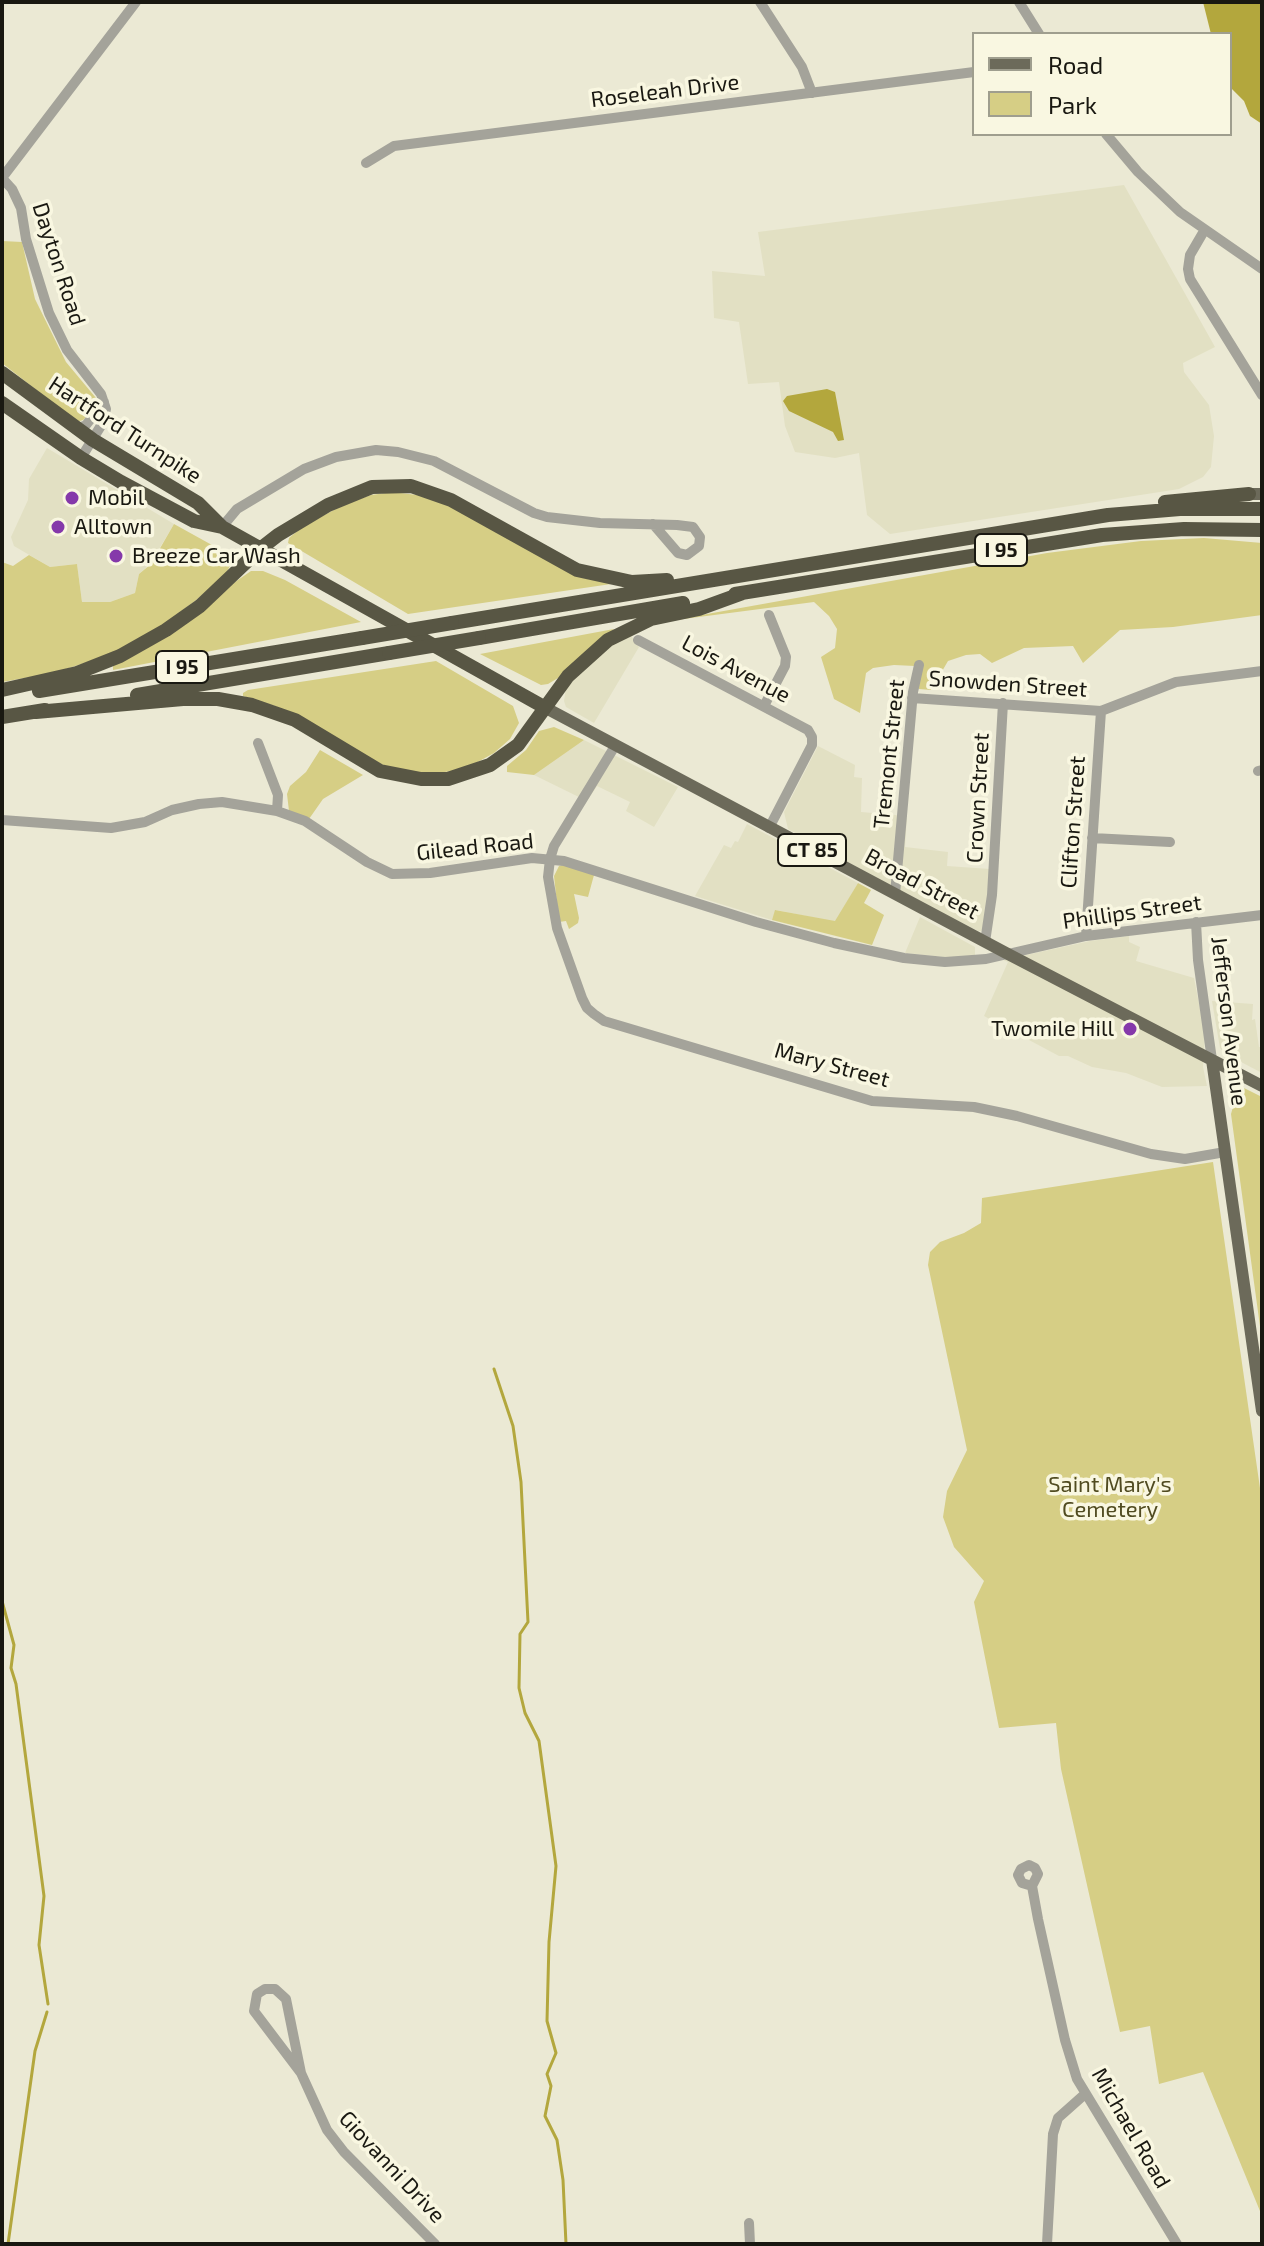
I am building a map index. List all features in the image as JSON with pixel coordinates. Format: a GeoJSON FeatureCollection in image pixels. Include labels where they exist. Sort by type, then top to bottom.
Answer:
{"type":"FeatureCollection","features":[{"type":"Feature","properties":{"kind":"highway","name":"Hartford Turnpike"},"geometry":{"type":"LineString","coordinates":[[2,373],[93,440],[195,501],[222,527],[436,647]]}},
{"type":"Feature","properties":{"kind":"highway","name":"Hartford Turnpike"},"geometry":{"type":"LineString","coordinates":[[2,403],[81,458],[190,519],[207,526],[222,527]]}},
{"type":"Feature","properties":{"kind":"highway"},"geometry":{"type":"LineString","coordinates":[[2,690],[77,673],[120,656],[200,606],[260,549],[302,520],[354,493],[381,486],[411,486],[451,500],[577,570],[632,582],[728,579]]}},
{"type":"Feature","properties":{"kind":"highway"},"geometry":{"type":"LineString","coordinates":[[1127,513],[1178,500],[1258,493]]}},
{"type":"Feature","properties":{"kind":"highway","name":"I 95"},"geometry":{"type":"LineString","coordinates":[[2,698],[1127,513],[1180,509],[1262,509]]}},
{"type":"Feature","properties":{"kind":"highway","name":"I 95"},"geometry":{"type":"LineString","coordinates":[[2,717],[1102,535],[1175,530],[1262,533]]}},
{"type":"Feature","properties":{"kind":"highway"},"geometry":{"type":"LineString","coordinates":[[36,712],[183,699],[218,699],[270,710],[295,720],[380,771],[421,779],[448,779],[490,765],[518,745],[568,676],[608,640],[651,619],[699,609],[743,593]]}},
{"type":"Feature","properties":{"kind":"highway","name":"Broad Street"},"geometry":{"type":"LineString","coordinates":[[436,647],[544,707]]}},
{"type":"Feature","properties":{"kind":"main road","name":"Broad Street"},"geometry":{"type":"LineString","coordinates":[[544,707],[1262,1086]]}},
{"type":"Feature","properties":{"kind":"main road","name":"Jefferson Avenue"},"geometry":{"type":"LineString","coordinates":[[1212,1060],[1262,1411]]}},
{"type":"Feature","properties":{"kind":"street"},"geometry":{"type":"LineString","coordinates":[[2,178],[136,2]]}},
{"type":"Feature","properties":{"kind":"street"},"geometry":{"type":"LineString","coordinates":[[760,2],[802,67],[812,93]]}},
{"type":"Feature","properties":{"kind":"street"},"geometry":{"type":"LineString","coordinates":[[1019,2],[1038,32]]}},
{"type":"Feature","properties":{"kind":"street","name":"Roseleah Drive"},"geometry":{"type":"LineString","coordinates":[[366,163],[394,146],[972,72]]}},
{"type":"Feature","properties":{"kind":"street"},"geometry":{"type":"LineString","coordinates":[[1108,136],[1159,194],[1204,231],[1262,269]]}},
{"type":"Feature","properties":{"kind":"street","name":"Dayton Road"},"geometry":{"type":"LineString","coordinates":[[2,178],[12,189],[21,208],[26,239],[49,313],[67,350],[104,402]]}},
{"type":"Feature","properties":{"kind":"street"},"geometry":{"type":"LineString","coordinates":[[1204,231],[1188,261],[1190,279],[1262,395]]}},
{"type":"Feature","properties":{"kind":"street"},"geometry":{"type":"LineString","coordinates":[[77,429],[86,425],[104,402]]}},
{"type":"Feature","properties":{"kind":"street"},"geometry":{"type":"LineString","coordinates":[[81,458],[102,424],[106,409],[104,402]]}},
{"type":"Feature","properties":{"kind":"street"},"geometry":{"type":"LineString","coordinates":[[222,527],[237,509],[304,469],[336,457],[376,450],[434,461],[547,517],[600,523],[653,524]]}},
{"type":"Feature","properties":{"kind":"street"},"geometry":{"type":"LineString","coordinates":[[764,706],[785,666],[786,657],[769,615]]}},
{"type":"Feature","properties":{"kind":"street","name":"Lois Avenue"},"geometry":{"type":"LineString","coordinates":[[638,640],[808,730],[812,745],[769,828]]}},
{"type":"Feature","properties":{"kind":"street","name":"Tremont Street"},"geometry":{"type":"LineString","coordinates":[[895,894],[912,698],[919,665]]}},
{"type":"Feature","properties":{"kind":"street"},"geometry":{"type":"LineString","coordinates":[[1101,711],[1176,682],[1262,671]]}},
{"type":"Feature","properties":{"kind":"street","name":"Snowden Street"},"geometry":{"type":"LineString","coordinates":[[912,698],[1101,711]]}},
{"type":"Feature","properties":{"kind":"street","name":"Crown Street"},"geometry":{"type":"LineString","coordinates":[[985,942],[992,895],[1003,703]]}},
{"type":"Feature","properties":{"kind":"street","name":"Clifton Street"},"geometry":{"type":"LineString","coordinates":[[1086,936],[1101,711]]}},
{"type":"Feature","properties":{"kind":"street"},"geometry":{"type":"LineString","coordinates":[[258,743],[278,795],[277,811]]}},
{"type":"Feature","properties":{"kind":"street"},"geometry":{"type":"LineString","coordinates":[[550,859],[554,846],[615,746]]}},
{"type":"Feature","properties":{"kind":"street","name":"Gilead Road"},"geometry":{"type":"LineString","coordinates":[[2,820],[111,828],[145,822],[172,810],[222,802],[277,811],[305,821],[367,862],[392,874],[430,873],[503,860],[550,859],[756,922],[904,958],[954,962],[1008,954]]}},
{"type":"Feature","properties":{"kind":"street"},"geometry":{"type":"LineString","coordinates":[[1092,838],[1170,842]]}},
{"type":"Feature","properties":{"kind":"street","name":"Mary Street"},"geometry":{"type":"LineString","coordinates":[[550,859],[548,877],[557,928],[587,1008],[604,1021],[872,1101],[974,1107],[1151,1154],[1185,1159],[1225,1152]]}},
{"type":"Feature","properties":{"kind":"street","name":"Phillips Street"},"geometry":{"type":"LineString","coordinates":[[1008,954],[1086,936],[1262,915]]}},
{"type":"Feature","properties":{"kind":"street","name":"Jefferson Avenue"},"geometry":{"type":"LineString","coordinates":[[1196,922],[1212,1060]]}},
{"type":"Feature","properties":{"kind":"street","name":"Michael Road"},"geometry":{"type":"LineString","coordinates":[[1032,1886],[1072,2066],[1085,2094],[1177,2244]]}},
{"type":"Feature","properties":{"kind":"street","name":"Giovanni Drive"},"geometry":{"type":"LineString","coordinates":[[301,2073],[254,2011],[257,1994],[265,1989],[275,1989],[286,1999],[301,2073],[319,2116],[333,2137],[435,2244]]}},
{"type":"Feature","properties":{"kind":"street"},"geometry":{"type":"LineString","coordinates":[[1047,2244],[1053,2134],[1058,2118],[1085,2094]]}},
{"type":"Feature","properties":{"kind":"street"},"geometry":{"type":"LineString","coordinates":[[749,2223],[750,2244]]}},
{"type":"Feature","properties":{"kind":"shaded area"},"geometry":{"type":"Polygon","coordinates":[[[1203,2],[1262,2],[1262,124],[1250,116],[1244,101],[1232,89],[1232,32],[1210,32],[1203,2]]]}},
{"type":"Feature","properties":{"kind":"shaded area"},"geometry":{"type":"Polygon","coordinates":[[[1124,185],[1215,347],[1183,363],[1184,372],[1209,405],[1214,436],[1211,467],[1203,477],[1179,489],[890,534],[867,515],[859,453],[835,458],[795,452],[785,426],[779,382],[748,384],[739,322],[714,318],[712,271],[765,276],[758,232],[1124,185]]]}},
{"type":"Feature","properties":{"kind":"shaded area"},"geometry":{"type":"Polygon","coordinates":[[[827,389],[835,392],[844,440],[838,441],[833,432],[789,411],[783,401],[787,396],[827,389]]]}},
{"type":"Feature","properties":{"kind":"shaded area"},"geometry":{"type":"Polygon","coordinates":[[[47,448],[174,524],[150,564],[139,574],[135,593],[110,602],[82,602],[77,564],[50,567],[14,546],[11,537],[28,500],[29,479],[47,448]]]}},
{"type":"Feature","properties":{"kind":"shaded area"},"geometry":{"type":"Polygon","coordinates":[[[630,634],[639,647],[594,723],[566,707],[566,687],[613,644],[630,634]]]}},
{"type":"Feature","properties":{"kind":"shaded area"},"geometry":{"type":"Polygon","coordinates":[[[584,740],[678,787],[654,827],[626,811],[630,802],[597,786],[587,801],[534,775],[584,740]]]}},
{"type":"Feature","properties":{"kind":"shaded area"},"geometry":{"type":"Polygon","coordinates":[[[818,746],[855,765],[854,777],[862,778],[861,812],[907,816],[905,847],[948,852],[947,866],[990,869],[984,928],[981,931],[907,895],[788,829],[784,812],[818,746]]]}},
{"type":"Feature","properties":{"kind":"shaded area"},"geometry":{"type":"Polygon","coordinates":[[[747,824],[858,883],[836,922],[776,910],[772,920],[695,896],[724,845],[731,848],[735,841],[738,842],[747,824]]]}},
{"type":"Feature","properties":{"kind":"shaded area"},"geometry":{"type":"Polygon","coordinates":[[[920,917],[975,947],[975,956],[953,958],[905,953],[920,917]]]}},
{"type":"Feature","properties":{"kind":"shaded area"},"geometry":{"type":"Polygon","coordinates":[[[1129,936],[1129,942],[1140,947],[1136,961],[1194,978],[1205,1034],[1203,1067],[1207,1086],[1162,1087],[1126,1073],[1092,1067],[1068,1056],[1059,1056],[984,1016],[1008,962],[1003,960],[1129,936]]]}},
{"type":"Feature","properties":{"kind":"shaded area"},"geometry":{"type":"Polygon","coordinates":[[[1212,1001],[1253,1004],[1252,1020],[1255,1019],[1259,1047],[1262,1047],[1262,1073],[1220,1048],[1212,1001]]]}},
{"type":"Feature","properties":{"kind":"green space"},"geometry":{"type":"Polygon","coordinates":[[[2,241],[22,242],[35,299],[66,362],[96,398],[94,410],[83,420],[77,422],[2,363],[2,241]]]}},
{"type":"Feature","properties":{"kind":"green space"},"geometry":{"type":"Polygon","coordinates":[[[393,492],[425,496],[451,504],[611,584],[408,614],[288,543],[289,538],[302,527],[345,504],[371,495],[393,492]]]}},
{"type":"Feature","properties":{"kind":"green space"},"geometry":{"type":"Polygon","coordinates":[[[174,524],[230,555],[230,566],[225,575],[149,635],[110,655],[53,673],[2,682],[2,562],[13,566],[29,555],[50,567],[77,564],[82,602],[110,602],[135,593],[139,574],[151,564],[174,524]]]}},
{"type":"Feature","properties":{"kind":"green space"},"geometry":{"type":"Polygon","coordinates":[[[1204,538],[1262,543],[1262,615],[1173,627],[1120,630],[1083,663],[1073,646],[1024,648],[992,663],[980,654],[966,655],[948,661],[941,673],[933,675],[931,690],[919,689],[915,666],[873,668],[866,673],[860,713],[834,699],[821,657],[835,648],[837,629],[814,602],[668,621],[1047,553],[1141,541],[1204,538]]]}},
{"type":"Feature","properties":{"kind":"green space"},"geometry":{"type":"Polygon","coordinates":[[[251,571],[263,571],[285,580],[361,622],[113,670],[113,666],[251,571]]]}},
{"type":"Feature","properties":{"kind":"green space"},"geometry":{"type":"Polygon","coordinates":[[[614,629],[563,675],[548,684],[541,685],[480,654],[614,629]]]}},
{"type":"Feature","properties":{"kind":"green space"},"geometry":{"type":"Polygon","coordinates":[[[436,661],[513,706],[519,723],[510,739],[494,753],[453,771],[428,774],[385,766],[275,706],[243,696],[248,690],[436,661]]]}},
{"type":"Feature","properties":{"kind":"green space"},"geometry":{"type":"Polygon","coordinates":[[[554,727],[584,740],[534,775],[507,772],[507,766],[526,750],[539,731],[554,727]]]}},
{"type":"Feature","properties":{"kind":"green space"},"geometry":{"type":"Polygon","coordinates":[[[320,750],[363,775],[323,799],[309,819],[289,811],[287,794],[290,786],[306,772],[320,750]]]}},
{"type":"Feature","properties":{"kind":"green space"},"geometry":{"type":"Polygon","coordinates":[[[559,866],[594,875],[588,897],[574,894],[579,918],[578,923],[569,929],[566,921],[559,922],[554,876],[559,866]]]}},
{"type":"Feature","properties":{"kind":"green space"},"geometry":{"type":"Polygon","coordinates":[[[858,883],[871,890],[864,903],[884,915],[872,945],[772,920],[775,910],[835,921],[858,883]]]}},
{"type":"Feature","properties":{"kind":"green space"},"geometry":{"type":"Polygon","coordinates":[[[1244,1088],[1262,1097],[1262,1341],[1231,1114],[1237,1093],[1244,1088]]]}},
{"type":"Feature","properties":{"kind":"green space","name":"Saint Mary's Cemetery"},"geometry":{"type":"Polygon","coordinates":[[[1213,1162],[1262,1502],[1262,2216],[1203,2072],[1159,2084],[1150,2026],[1120,2032],[1061,1769],[1056,1723],[999,1728],[974,1602],[984,1581],[954,1547],[943,1517],[947,1491],[967,1450],[928,1265],[930,1252],[940,1242],[981,1223],[982,1198],[1213,1162]]]}},
{"type":"Feature","properties":{"kind":"waterway"},"geometry":{"type":"LineString","coordinates":[[494,1369],[513,1426],[521,1482],[528,1622],[520,1634],[519,1688],[525,1713],[539,1741],[556,1866],[549,1942],[547,2021],[556,2053],[547,2074],[551,2086],[545,2116],[557,2140],[563,2180],[566,2244]]}},
{"type":"Feature","properties":{"kind":"waterway"},"geometry":{"type":"LineString","coordinates":[[2,1601],[14,1645],[11,1668],[16,1684],[44,1896],[39,1945],[48,2004]]}},
{"type":"Feature","properties":{"kind":"waterway"},"geometry":{"type":"LineString","coordinates":[[8,2244],[35,2051],[47,2012]]}},
{"type":"Feature","properties":{"kind":"place","name":"Mobil"},"geometry":{"type":"Point","coordinates":[72,498]}},
{"type":"Feature","properties":{"kind":"place","name":"Alltown"},"geometry":{"type":"Point","coordinates":[58,527]}},
{"type":"Feature","properties":{"kind":"place","name":"Breeze Car Wash"},"geometry":{"type":"Point","coordinates":[116,556]}},
{"type":"Feature","properties":{"kind":"place","name":"Twomile Hill"},"geometry":{"type":"Point","coordinates":[1130,1029]}}]}
